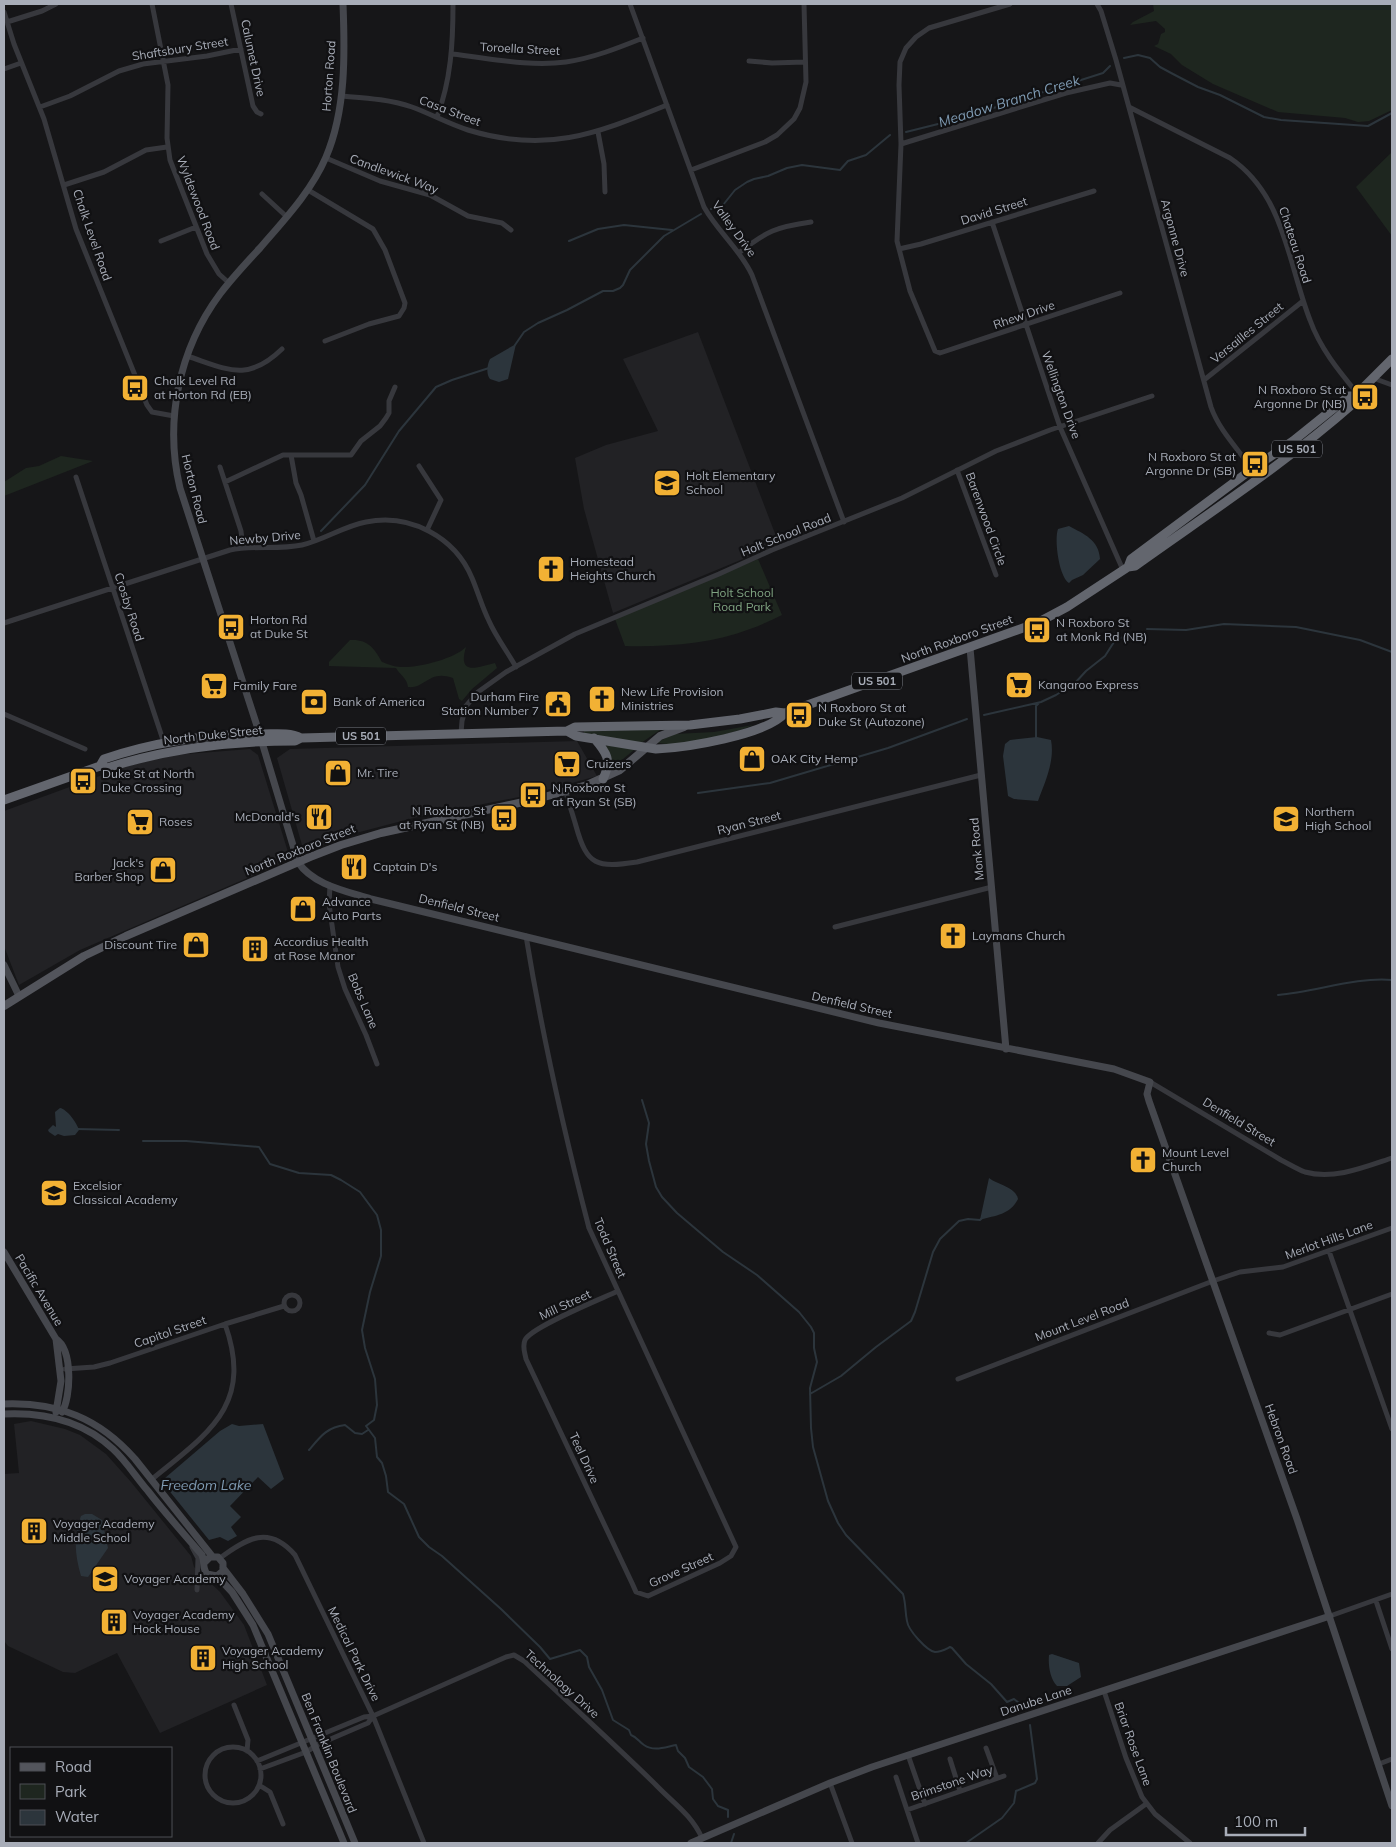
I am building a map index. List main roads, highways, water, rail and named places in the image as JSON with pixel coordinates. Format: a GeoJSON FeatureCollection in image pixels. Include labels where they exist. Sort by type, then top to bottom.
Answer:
{"type":"FeatureCollection","features":[{"type":"Feature","properties":{"kind":"highway","name":"North Roxboro Street"},"geometry":{"type":"LineString","coordinates":[[1126,569],[1131,559],[1252,469],[1293,441],[1350,396],[1356,394],[1392,359]]}},
{"type":"Feature","properties":{"kind":"highway","name":"North Roxboro Street"},"geometry":{"type":"LineString","coordinates":[[690,725],[740,719],[776,712],[785,713],[970,648],[1048,618],[1126,569],[1136,566],[1260,477],[1341,415],[1354,403],[1356,394]]}},
{"type":"Feature","properties":{"kind":"highway"},"geometry":{"type":"LineString","coordinates":[[1260,477],[1262,469],[1288,450],[1293,441]]}},
{"type":"Feature","properties":{"kind":"highway"},"geometry":{"type":"LineString","coordinates":[[1218,507],[1219,501],[1252,476],[1252,469]]}},
{"type":"Feature","properties":{"kind":"highway","name":"North Roxboro Street"},"geometry":{"type":"LineString","coordinates":[[647,747],[666,748],[709,743],[779,720],[785,713]]}},
{"type":"Feature","properties":{"kind":"highway","name":"North Duke Street"},"geometry":{"type":"LineString","coordinates":[[4,800],[100,766],[107,768],[177,749],[294,734],[300,738],[567,731],[575,727],[690,725]]}},
{"type":"Feature","properties":{"kind":"highway","name":"North Duke Street"},"geometry":{"type":"LineString","coordinates":[[567,731],[576,736],[647,747]]}},
{"type":"Feature","properties":{"kind":"highway","name":"North Duke Street"},"geometry":{"type":"LineString","coordinates":[[100,766],[104,760],[110,757],[164,743],[189,739],[260,738]]}},
{"type":"Feature","properties":{"kind":"highway"},"geometry":{"type":"LineString","coordinates":[[594,738],[608,758],[608,767],[603,779]]}},
{"type":"Feature","properties":{"kind":"main road","name":"North Roxboro Street"},"geometry":{"type":"LineString","coordinates":[[4,1006],[84,956],[298,862],[341,845],[381,833],[566,792],[603,779],[627,765],[660,736],[690,725]]}},
{"type":"Feature","properties":{"kind":"water"},"geometry":{"type":"Polygon","coordinates":[[[516,344],[508,379],[499,382],[490,379],[487,369],[490,359],[516,344]]]}},
{"type":"Feature","properties":{"kind":"water"},"geometry":{"type":"Polygon","coordinates":[[[1069,526],[1094,542],[1100,559],[1083,575],[1069,583],[1065,579],[1058,558],[1057,534],[1058,529],[1069,526]]]}},
{"type":"Feature","properties":{"kind":"water"},"geometry":{"type":"Polygon","coordinates":[[[1037,737],[1051,740],[1052,756],[1044,786],[1038,801],[1014,799],[1008,796],[1003,756],[1005,744],[1010,740],[1037,737]]]}},
{"type":"Feature","properties":{"kind":"water"},"geometry":{"type":"Polygon","coordinates":[[[60,1108],[69,1114],[76,1124],[79,1130],[75,1135],[64,1136],[58,1134],[55,1136],[49,1132],[48,1130],[53,1125],[56,1127],[55,1112],[60,1108]]]}},
{"type":"Feature","properties":{"kind":"water"},"geometry":{"type":"Polygon","coordinates":[[[989,1178],[1010,1189],[1017,1195],[1018,1199],[1007,1211],[980,1220],[989,1178]]]}},
{"type":"Feature","properties":{"kind":"water","name":"Freedom Lake"},"geometry":{"type":"Polygon","coordinates":[[[232,1424],[239,1426],[263,1424],[284,1479],[271,1489],[258,1477],[230,1506],[241,1517],[231,1527],[237,1536],[228,1541],[220,1537],[209,1540],[163,1483],[165,1478],[220,1431],[232,1424]]]}},
{"type":"Feature","properties":{"kind":"water"},"geometry":{"type":"Polygon","coordinates":[[[92,1514],[102,1520],[108,1548],[88,1577],[81,1576],[76,1546],[78,1524],[81,1516],[92,1514]]]}},
{"type":"Feature","properties":{"kind":"water"},"geometry":{"type":"Polygon","coordinates":[[[1052,1654],[1079,1663],[1081,1677],[1067,1686],[1057,1686],[1051,1676],[1049,1667],[1049,1655],[1052,1654]]]}},
{"type":"Feature","properties":{"kind":"waterway","name":"Meadow Branch Creek"},"geometry":{"type":"LineString","coordinates":[[1124,58],[1138,55],[1150,58],[1160,67],[1198,87],[1220,95],[1264,117],[1281,120],[1368,126],[1392,113]]}},
{"type":"Feature","properties":{"kind":"waterway","name":"Meadow Branch Creek"},"geometry":{"type":"LineString","coordinates":[[906,132],[962,118],[1103,73],[1110,66]]}},
{"type":"Feature","properties":{"kind":"waterway"},"geometry":{"type":"LineString","coordinates":[[711,209],[723,205],[735,190],[747,182],[787,168],[802,165],[840,170],[848,161],[866,155],[890,135]]}},
{"type":"Feature","properties":{"kind":"waterway"},"geometry":{"type":"LineString","coordinates":[[515,345],[524,332],[538,323],[603,291],[613,291],[620,288],[630,270],[664,236],[701,214]]}},
{"type":"Feature","properties":{"kind":"waterway"},"geometry":{"type":"LineString","coordinates":[[569,241],[598,229],[624,225],[672,230]]}},
{"type":"Feature","properties":{"kind":"waterway"},"geometry":{"type":"LineString","coordinates":[[321,531],[365,485],[399,431],[436,387],[489,368]]}},
{"type":"Feature","properties":{"kind":"waterway"},"geometry":{"type":"LineString","coordinates":[[1147,629],[1186,630],[1224,624],[1296,627],[1360,640],[1392,652]]}},
{"type":"Feature","properties":{"kind":"waterway"},"geometry":{"type":"LineString","coordinates":[[984,715],[1041,702],[1056,695],[1075,683],[1086,671],[1105,656],[1114,642],[1126,635],[1138,633]]}},
{"type":"Feature","properties":{"kind":"waterway"},"geometry":{"type":"LineString","coordinates":[[1036,739],[1036,706],[1039,703]]}},
{"type":"Feature","properties":{"kind":"waterway"},"geometry":{"type":"LineString","coordinates":[[698,793],[770,783],[888,748],[967,719]]}},
{"type":"Feature","properties":{"kind":"waterway"},"geometry":{"type":"LineString","coordinates":[[1278,995],[1364,981],[1392,980]]}},
{"type":"Feature","properties":{"kind":"waterway"},"geometry":{"type":"LineString","coordinates":[[642,1100],[649,1123],[646,1144],[649,1161],[656,1187],[662,1197],[677,1213],[723,1252],[757,1275],[799,1312],[814,1333],[814,1348],[817,1362],[810,1388],[813,1447],[828,1501],[838,1523],[846,1535],[903,1594],[908,1625],[923,1644],[935,1652],[952,1648],[966,1664],[991,1684],[1007,1702],[1014,1699],[1025,1708]]}},
{"type":"Feature","properties":{"kind":"waterway"},"geometry":{"type":"LineString","coordinates":[[77,1129],[119,1130]]}},
{"type":"Feature","properties":{"kind":"waterway"},"geometry":{"type":"LineString","coordinates":[[143,1141],[186,1141],[259,1147],[270,1164],[299,1173],[331,1175],[360,1192],[377,1215],[381,1230],[381,1256],[370,1292],[362,1330],[365,1348],[375,1379],[377,1405],[374,1420],[366,1426],[375,1438],[377,1457],[382,1463],[388,1492],[404,1504],[419,1537],[501,1609],[550,1659],[580,1650],[587,1657],[589,1667],[602,1690],[613,1720],[629,1730],[631,1735],[648,1747],[660,1748],[676,1745],[689,1767],[703,1777],[712,1789],[713,1799],[718,1806],[728,1810],[728,1817]]}},
{"type":"Feature","properties":{"kind":"waterway"},"geometry":{"type":"LineString","coordinates":[[810,1394],[841,1376],[911,1321],[933,1252],[940,1239],[959,1221],[968,1219],[980,1220],[982,1218]]}},
{"type":"Feature","properties":{"kind":"waterway"},"geometry":{"type":"LineString","coordinates":[[309,1450],[320,1437],[333,1428],[345,1425],[355,1433],[362,1434],[368,1430]]}},
{"type":"Feature","properties":{"kind":"waterway"},"geometry":{"type":"LineString","coordinates":[[966,1843],[1002,1818],[1014,1803],[1016,1791],[1035,1783],[1037,1779],[1030,1725]]}},
{"type":"Feature","properties":{"kind":"waterway"},"geometry":{"type":"LineString","coordinates":[[731,1843],[734,1834]]}},
{"type":"Feature","properties":{"kind":"place","name":"Chalk Level Rd at Horton Rd (EB)"},"geometry":{"type":"Point","coordinates":[135,388]}},
{"type":"Feature","properties":{"kind":"place","name":"N Roxboro St at Argonne Dr (NB)"},"geometry":{"type":"Point","coordinates":[1365,397]}},
{"type":"Feature","properties":{"kind":"place","name":"N Roxboro St at Argonne Dr (SB)"},"geometry":{"type":"Point","coordinates":[1255,464]}},
{"type":"Feature","properties":{"kind":"place","name":"Holt Elementary School"},"geometry":{"type":"Point","coordinates":[667,483]}},
{"type":"Feature","properties":{"kind":"place","name":"Homestead Heights Church"},"geometry":{"type":"Point","coordinates":[551,569]}},
{"type":"Feature","properties":{"kind":"place","name":"Horton Rd at Duke St"},"geometry":{"type":"Point","coordinates":[231,627]}},
{"type":"Feature","properties":{"kind":"place","name":"N Roxboro St at Monk Rd (NB)"},"geometry":{"type":"Point","coordinates":[1037,630]}},
{"type":"Feature","properties":{"kind":"place","name":"Kangaroo Express"},"geometry":{"type":"Point","coordinates":[1019,685]}},
{"type":"Feature","properties":{"kind":"place","name":"Family Fare"},"geometry":{"type":"Point","coordinates":[214,686]}},
{"type":"Feature","properties":{"kind":"place","name":"New Life Provision Ministries"},"geometry":{"type":"Point","coordinates":[602,699]}},
{"type":"Feature","properties":{"kind":"place","name":"Bank of America"},"geometry":{"type":"Point","coordinates":[314,702]}},
{"type":"Feature","properties":{"kind":"place","name":"Durham Fire Station Number 7"},"geometry":{"type":"Point","coordinates":[558,704]}},
{"type":"Feature","properties":{"kind":"place","name":"N Roxboro St at Duke St (Autozone)"},"geometry":{"type":"Point","coordinates":[799,715]}},
{"type":"Feature","properties":{"kind":"place","name":"OAK City Hemp"},"geometry":{"type":"Point","coordinates":[752,759]}},
{"type":"Feature","properties":{"kind":"place","name":"Cruizers"},"geometry":{"type":"Point","coordinates":[567,764]}},
{"type":"Feature","properties":{"kind":"place","name":"Mr. Tire"},"geometry":{"type":"Point","coordinates":[338,773]}},
{"type":"Feature","properties":{"kind":"place","name":"Duke St at North Duke Crossing"},"geometry":{"type":"Point","coordinates":[83,781]}},
{"type":"Feature","properties":{"kind":"place","name":"N Roxboro St at Ryan St (SB)"},"geometry":{"type":"Point","coordinates":[533,795]}},
{"type":"Feature","properties":{"kind":"place","name":"McDonald's"},"geometry":{"type":"Point","coordinates":[319,817]}},
{"type":"Feature","properties":{"kind":"place","name":"N Roxboro St at Ryan St (NB)"},"geometry":{"type":"Point","coordinates":[504,818]}},
{"type":"Feature","properties":{"kind":"place","name":"Northern High School"},"geometry":{"type":"Point","coordinates":[1286,819]}},
{"type":"Feature","properties":{"kind":"place","name":"Roses"},"geometry":{"type":"Point","coordinates":[140,822]}},
{"type":"Feature","properties":{"kind":"place","name":"Captain D's"},"geometry":{"type":"Point","coordinates":[354,867]}},
{"type":"Feature","properties":{"kind":"place","name":"Jack's Barber Shop"},"geometry":{"type":"Point","coordinates":[163,870]}},
{"type":"Feature","properties":{"kind":"place","name":"Advance Auto Parts"},"geometry":{"type":"Point","coordinates":[303,909]}},
{"type":"Feature","properties":{"kind":"place","name":"Laymans Church"},"geometry":{"type":"Point","coordinates":[953,936]}},
{"type":"Feature","properties":{"kind":"place","name":"Discount Tire"},"geometry":{"type":"Point","coordinates":[196,945]}},
{"type":"Feature","properties":{"kind":"place","name":"Accordius Health at Rose Manor"},"geometry":{"type":"Point","coordinates":[255,949]}},
{"type":"Feature","properties":{"kind":"place","name":"Mount Level Church"},"geometry":{"type":"Point","coordinates":[1143,1160]}},
{"type":"Feature","properties":{"kind":"place","name":"Excelsior Classical Academy"},"geometry":{"type":"Point","coordinates":[54,1193]}},
{"type":"Feature","properties":{"kind":"place","name":"Voyager Academy Middle School"},"geometry":{"type":"Point","coordinates":[34,1531]}},
{"type":"Feature","properties":{"kind":"place","name":"Voyager Academy"},"geometry":{"type":"Point","coordinates":[105,1579]}},
{"type":"Feature","properties":{"kind":"place","name":"Voyager Academy Hock House"},"geometry":{"type":"Point","coordinates":[114,1622]}},
{"type":"Feature","properties":{"kind":"place","name":"Voyager Academy High School"},"geometry":{"type":"Point","coordinates":[203,1658]}},
{"type":"Feature","properties":{"kind":"park label","name":"Holt School Road Park"},"geometry":{"type":"Point","coordinates":[742,600]}}]}
